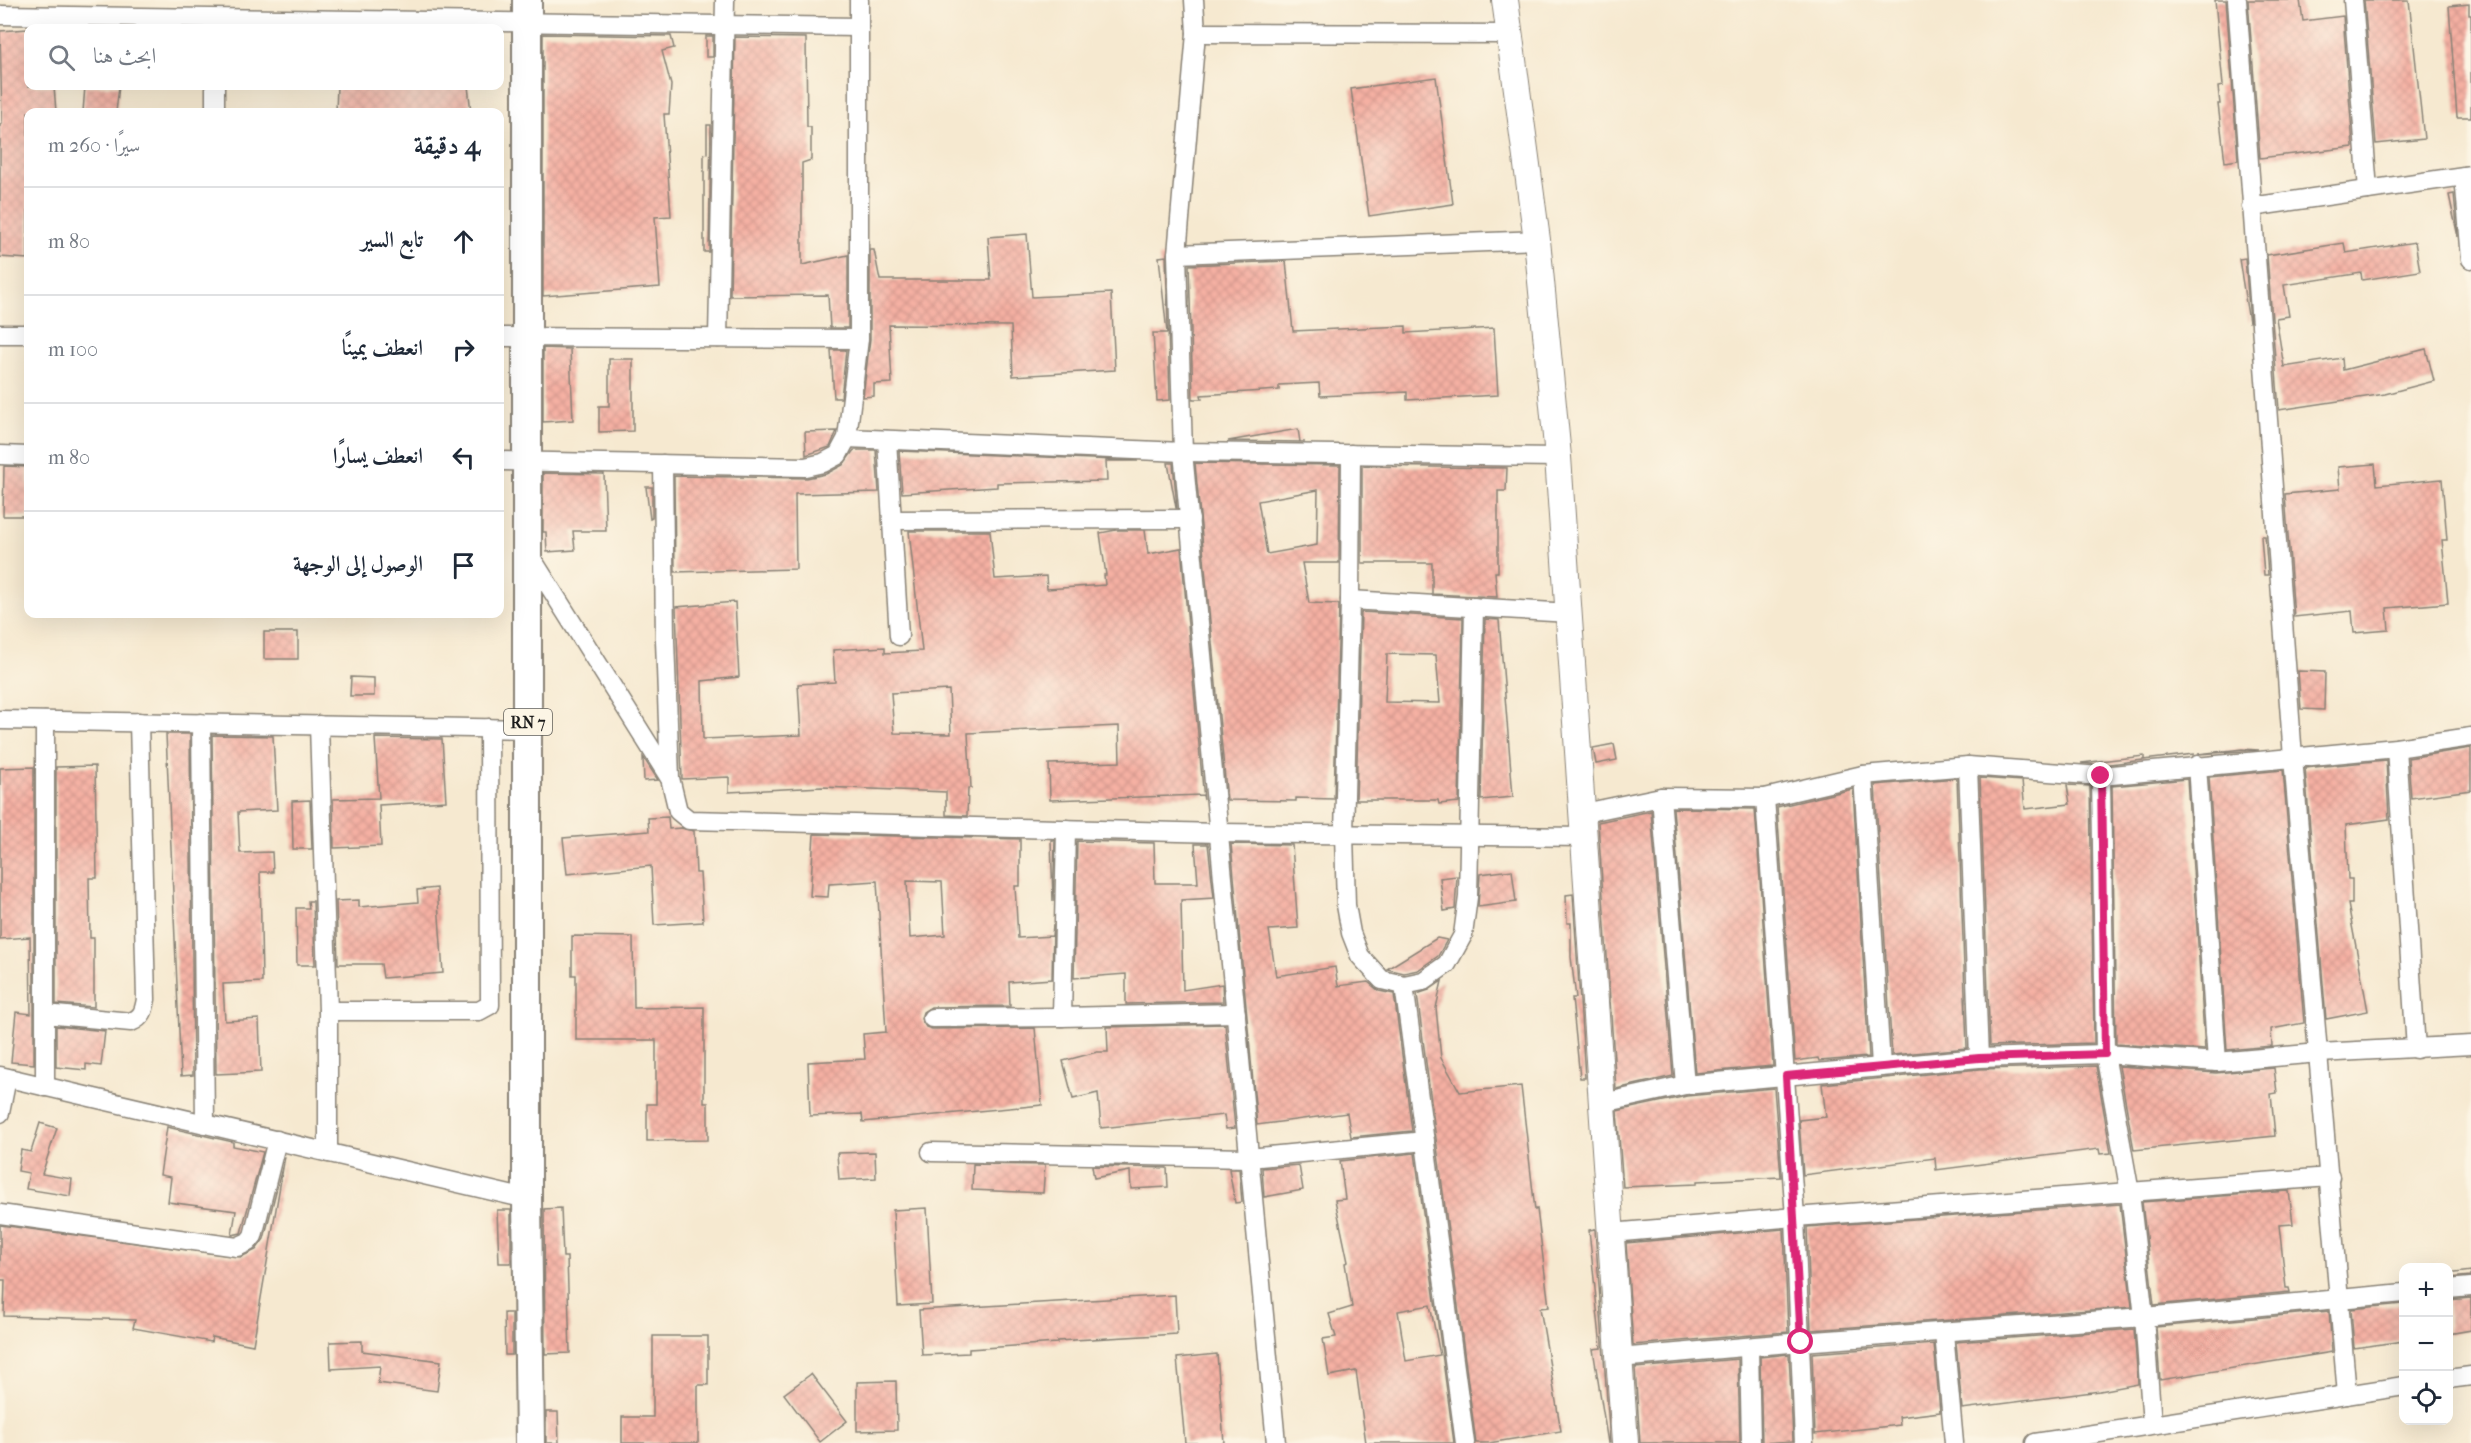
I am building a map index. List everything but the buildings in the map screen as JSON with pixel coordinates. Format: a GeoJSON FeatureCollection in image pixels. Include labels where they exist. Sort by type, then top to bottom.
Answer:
{"type":"FeatureCollection","features":[{"type":"Feature","properties":{"kind":"main road","name":"RN 7"},"geometry":{"type":"LineString","coordinates":[[527,11],[529,337],[527,1199],[530,1443]]}},
{"type":"Feature","properties":{"kind":"street"},"geometry":{"type":"LineString","coordinates":[[718,338],[725,0]]}},
{"type":"Feature","properties":{"kind":"street"},"geometry":{"type":"LineString","coordinates":[[504,461],[805,467],[823,464],[838,455],[848,438],[860,339],[859,0]]}},
{"type":"Feature","properties":{"kind":"street"},"geometry":{"type":"LineString","coordinates":[[1194,0],[1196,33],[1177,254],[1183,452],[1276,1443]]}},
{"type":"Feature","properties":{"kind":"street"},"geometry":{"type":"LineString","coordinates":[[1505,0],[1537,240],[1558,457],[1585,825],[1625,1443]]}},
{"type":"Feature","properties":{"kind":"street"},"geometry":{"type":"LineString","coordinates":[[2237,0],[2293,758],[2348,1395]]}},
{"type":"Feature","properties":{"kind":"street"},"geometry":{"type":"LineString","coordinates":[[2353,0],[2368,190]]}},
{"type":"Feature","properties":{"kind":"street"},"geometry":{"type":"LineString","coordinates":[[0,15],[527,11],[725,25],[858,27]]}},
{"type":"Feature","properties":{"kind":"street"},"geometry":{"type":"LineString","coordinates":[[1196,33],[1510,34]]}},
{"type":"Feature","properties":{"kind":"street"},"geometry":{"type":"LineString","coordinates":[[215,90],[215,108]]}},
{"type":"Feature","properties":{"kind":"street"},"geometry":{"type":"LineString","coordinates":[[2251,207],[2467,175],[2471,259]]}},
{"type":"Feature","properties":{"kind":"street"},"geometry":{"type":"LineString","coordinates":[[1177,254],[1537,240]]}},
{"type":"Feature","properties":{"kind":"street"},"geometry":{"type":"LineString","coordinates":[[0,334],[24,334]]}},
{"type":"Feature","properties":{"kind":"street"},"geometry":{"type":"LineString","coordinates":[[504,337],[860,339]]}},
{"type":"Feature","properties":{"kind":"street"},"geometry":{"type":"LineString","coordinates":[[848,438],[1183,452],[1558,457]]}},
{"type":"Feature","properties":{"kind":"street"},"geometry":{"type":"LineString","coordinates":[[887,440],[899,636]]}},
{"type":"Feature","properties":{"kind":"street"},"geometry":{"type":"LineString","coordinates":[[1351,454],[1344,834],[1346,905],[1351,933],[1360,956],[1382,980],[1404,985],[1423,981],[1447,964],[1463,936],[1468,897],[1474,607]]}},
{"type":"Feature","properties":{"kind":"street"},"geometry":{"type":"LineString","coordinates":[[0,455],[24,456]]}},
{"type":"Feature","properties":{"kind":"street"},"geometry":{"type":"LineString","coordinates":[[663,464],[665,640],[670,778],[678,811],[689,820],[1066,830],[1470,836],[1585,825],[1662,797],[1765,798],[1863,775],[1968,766],[2101,776],[2197,765],[2396,748],[2471,737]]}},
{"type":"Feature","properties":{"kind":"street"},"geometry":{"type":"LineString","coordinates":[[892,520],[1190,519]]}},
{"type":"Feature","properties":{"kind":"street"},"geometry":{"type":"LineString","coordinates":[[529,554],[670,778]]}},
{"type":"Feature","properties":{"kind":"street"},"geometry":{"type":"LineString","coordinates":[[1350,600],[1570,613]]}},
{"type":"Feature","properties":{"kind":"street"},"geometry":{"type":"LineString","coordinates":[[0,720],[528,729]]}},
{"type":"Feature","properties":{"kind":"street"},"geometry":{"type":"LineString","coordinates":[[45,721],[45,1087]]}},
{"type":"Feature","properties":{"kind":"street"},"geometry":{"type":"LineString","coordinates":[[45,1014],[132,1022],[139,1019],[144,1011],[146,999],[139,722]]}},
{"type":"Feature","properties":{"kind":"street"},"geometry":{"type":"LineString","coordinates":[[201,723],[205,1124]]}},
{"type":"Feature","properties":{"kind":"street"},"geometry":{"type":"LineString","coordinates":[[319,725],[328,1011],[328,1152]]}},
{"type":"Feature","properties":{"kind":"street"},"geometry":{"type":"LineString","coordinates":[[328,1011],[479,1011],[485,1010],[490,1005],[489,728]]}},
{"type":"Feature","properties":{"kind":"street"},"geometry":{"type":"LineString","coordinates":[[2396,748],[2416,1048]]}},
{"type":"Feature","properties":{"kind":"street"},"geometry":{"type":"LineString","coordinates":[[2197,765],[2217,1062]]}},
{"type":"Feature","properties":{"kind":"street"},"geometry":{"type":"LineString","coordinates":[[1968,766],[1979,1058]]}},
{"type":"Feature","properties":{"kind":"street"},"geometry":{"type":"LineString","coordinates":[[1863,775],[1881,1066]]}},
{"type":"Feature","properties":{"kind":"street"},"geometry":{"type":"LineString","coordinates":[[2101,776],[2105,1054],[2130,1193],[2144,1317],[2152,1424]]}},
{"type":"Feature","properties":{"kind":"street"},"geometry":{"type":"LineString","coordinates":[[1662,797],[1684,1085]]}},
{"type":"Feature","properties":{"kind":"street"},"geometry":{"type":"LineString","coordinates":[[1765,798],[1795,1216],[1804,1443]]}},
{"type":"Feature","properties":{"kind":"street"},"geometry":{"type":"LineString","coordinates":[[1062,1017],[1066,830]]}},
{"type":"Feature","properties":{"kind":"street"},"geometry":{"type":"LineString","coordinates":[[1404,985],[1465,1443]]}},
{"type":"Feature","properties":{"kind":"street"},"geometry":{"type":"LineString","coordinates":[[932,1018],[1236,1013]]}},
{"type":"Feature","properties":{"kind":"street"},"geometry":{"type":"LineString","coordinates":[[1603,1103],[1684,1085],[1979,1058],[2105,1054],[2217,1062],[2319,1053],[2471,1045]]}},
{"type":"Feature","properties":{"kind":"street"},"geometry":{"type":"LineString","coordinates":[[0,1113],[3,1077],[527,1199]]}},
{"type":"Feature","properties":{"kind":"street"},"geometry":{"type":"LineString","coordinates":[[0,1214],[237,1247],[248,1242],[253,1236],[277,1140]]}},
{"type":"Feature","properties":{"kind":"street"},"geometry":{"type":"LineString","coordinates":[[931,1152],[1250,1158],[1425,1142]]}},
{"type":"Feature","properties":{"kind":"street"},"geometry":{"type":"LineString","coordinates":[[1611,1233],[1795,1216],[2330,1177]]}},
{"type":"Feature","properties":{"kind":"street"},"geometry":{"type":"LineString","coordinates":[[2453,1289],[2471,1287]]}},
{"type":"Feature","properties":{"kind":"street"},"geometry":{"type":"LineString","coordinates":[[1619,1358],[2144,1317],[2399,1293]]}},
{"type":"Feature","properties":{"kind":"street"},"geometry":{"type":"LineString","coordinates":[[1944,1333],[1954,1443]]}},
{"type":"Feature","properties":{"kind":"street"},"geometry":{"type":"LineString","coordinates":[[1749,1348],[1751,1443]]}},
{"type":"Feature","properties":{"kind":"street"},"geometry":{"type":"LineString","coordinates":[[2453,1378],[2471,1376]]}},
{"type":"Feature","properties":{"kind":"street"},"geometry":{"type":"LineString","coordinates":[[2035,1443],[2399,1387]]}},
{"type":"Feature","properties":{"kind":"route"},"geometry":{"type":"LineString","coordinates":[[1801,1342],[1786,1076],[1979,1058],[2105,1054],[2101,776]]}}]}
